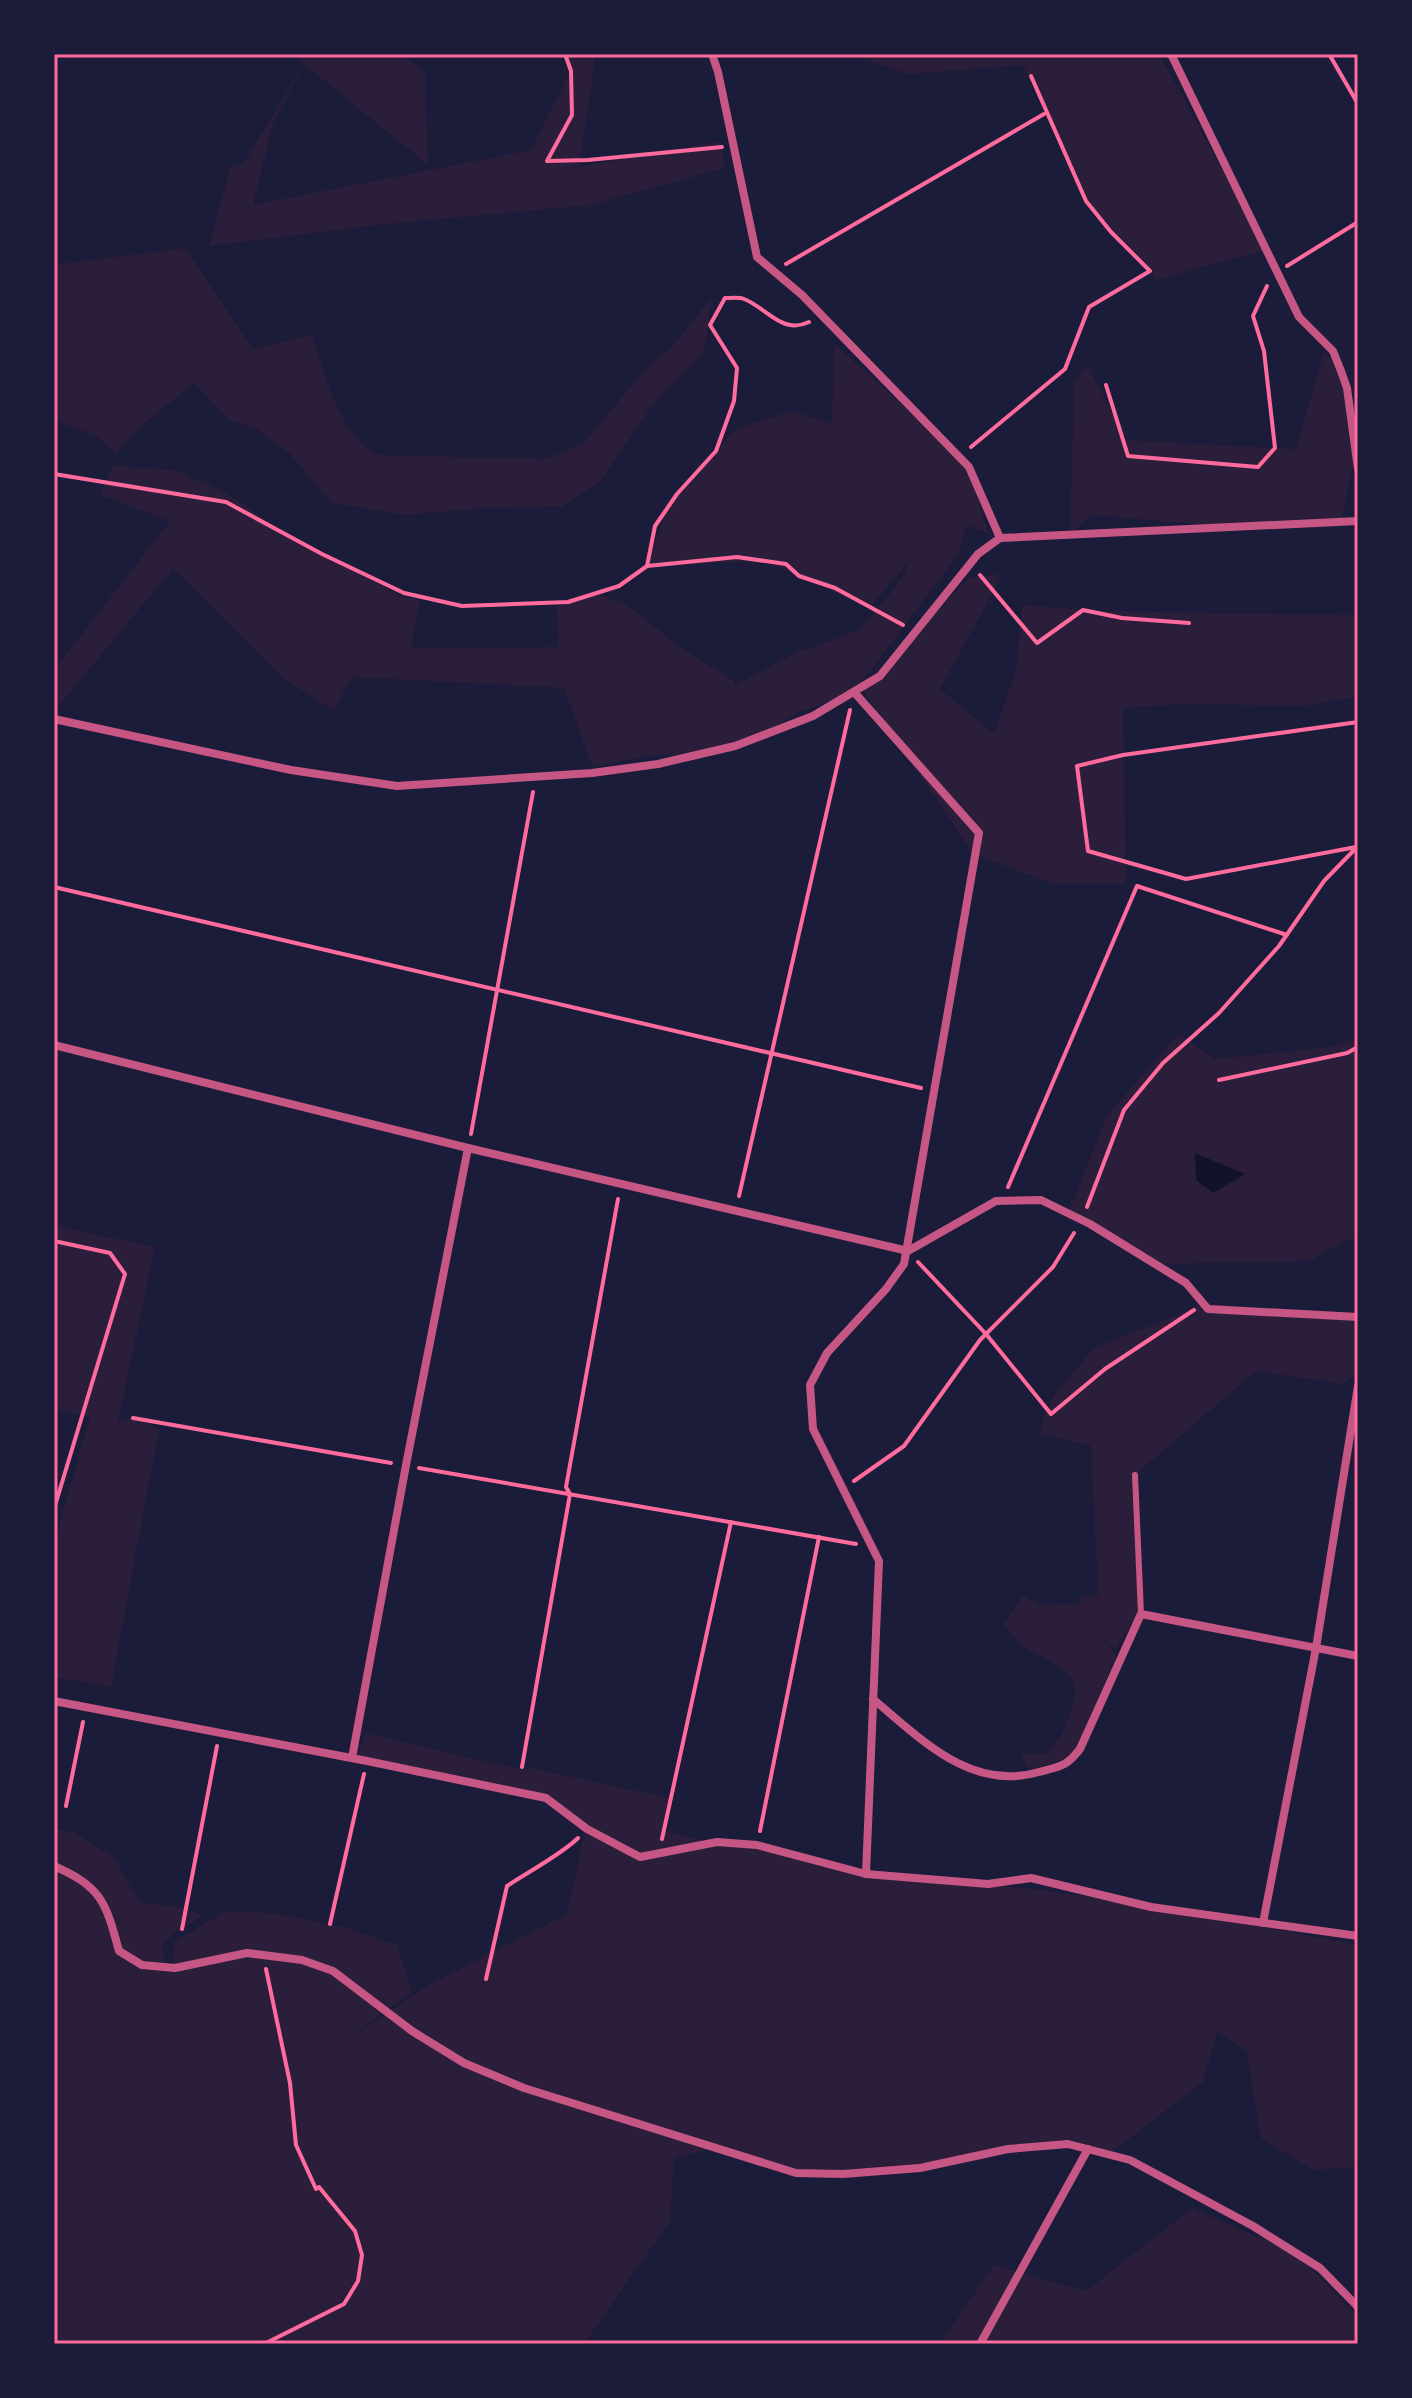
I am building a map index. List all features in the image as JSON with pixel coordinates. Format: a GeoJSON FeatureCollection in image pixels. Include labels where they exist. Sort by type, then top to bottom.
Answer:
{"type":"FeatureCollection","features":[{"type":"Feature","properties":{"kind":"street"},"geometry":{"type":"LineString","coordinates":[[712,54],[757,257],[822,316],[969,467],[1000,538]]}},
{"type":"Feature","properties":{"kind":"street"},"geometry":{"type":"LineString","coordinates":[[1171,54],[1299,317],[1333,351],[1347,388],[1358,469]]}},
{"type":"Feature","properties":{"kind":"street"},"geometry":{"type":"LineString","coordinates":[[54,719],[291,770],[397,786],[592,773],[658,764],[735,746],[813,716],[880,676],[978,554],[1000,538],[1358,521]]}},
{"type":"Feature","properties":{"kind":"street"},"geometry":{"type":"LineString","coordinates":[[854,692],[979,833],[908,1251],[904,1264],[886,1289],[827,1353],[810,1385],[813,1429],[879,1561],[866,1874]]}},
{"type":"Feature","properties":{"kind":"street"},"geometry":{"type":"LineString","coordinates":[[54,1045],[468,1148],[908,1251],[996,1201],[1041,1200],[1082,1220],[1186,1283],[1208,1309],[1358,1317]]}},
{"type":"Feature","properties":{"kind":"street"},"geometry":{"type":"LineString","coordinates":[[352,1758],[468,1148]]}},
{"type":"Feature","properties":{"kind":"street"},"geometry":{"type":"LineString","coordinates":[[1263,1923],[1316,1648],[1358,1386]]}},
{"type":"Feature","properties":{"kind":"street"},"geometry":{"type":"LineString","coordinates":[[873,1699],[937,1752],[982,1774],[1028,1775],[1069,1763],[1080,1749],[1141,1614],[1358,1656]]}},
{"type":"Feature","properties":{"kind":"street"},"geometry":{"type":"LineString","coordinates":[[54,1701],[546,1798],[587,1829],[640,1857],[717,1842],[757,1845],[866,1874],[988,1884],[1031,1878],[1151,1907],[1358,1936]]}},
{"type":"Feature","properties":{"kind":"street"},"geometry":{"type":"LineString","coordinates":[[54,1866],[78,1877],[99,1894],[110,1916],[119,1951],[142,1965],[175,1968],[247,1953],[302,1960],[333,1971],[412,2031],[464,2063],[524,2088],[796,2173],[843,2174],[920,2168],[1008,2149],[1068,2144],[1130,2160],[1253,2226],[1320,2268],[1358,2307]]}},
{"type":"Feature","properties":{"kind":"street"},"geometry":{"type":"LineString","coordinates":[[980,2344],[1088,2149]]}},
{"type":"Feature","properties":{"kind":"lane"},"geometry":{"type":"LineString","coordinates":[[1135,1475],[1141,1614]]}},
{"type":"Feature","properties":{"kind":"path"},"geometry":{"type":"LineString","coordinates":[[565,54],[571,71],[572,115],[547,161],[734,146]]}},
{"type":"Feature","properties":{"kind":"path"},"geometry":{"type":"LineString","coordinates":[[1329,54],[1358,104]]}},
{"type":"Feature","properties":{"kind":"path"},"geometry":{"type":"LineString","coordinates":[[960,457],[1065,369],[1089,307],[1150,271],[1111,232],[1086,201],[1031,76]]}},
{"type":"Feature","properties":{"kind":"path"},"geometry":{"type":"LineString","coordinates":[[773,271],[1044,114]]}},
{"type":"Feature","properties":{"kind":"path"},"geometry":{"type":"LineString","coordinates":[[1106,385],[1128,456],[1258,467],[1275,448],[1264,351],[1253,316],[1261,295],[1277,272],[1358,222]]}},
{"type":"Feature","properties":{"kind":"path"},"geometry":{"type":"LineString","coordinates":[[647,566],[655,526],[677,494],[716,451],[734,401],[737,368],[710,325],[725,298],[743,298],[782,324],[802,325],[822,316]]}},
{"type":"Feature","properties":{"kind":"path"},"geometry":{"type":"LineString","coordinates":[[54,474],[226,502],[322,554],[404,593],[462,606],[568,602],[619,586],[647,566],[737,557],[786,564],[799,576],[835,588],[916,631]]}},
{"type":"Feature","properties":{"kind":"path"},"geometry":{"type":"LineString","coordinates":[[970,564],[1037,643],[1083,610],[1122,618],[1189,623]]}},
{"type":"Feature","properties":{"kind":"path"},"geometry":{"type":"LineString","coordinates":[[739,1199],[854,692]]}},
{"type":"Feature","properties":{"kind":"path"},"geometry":{"type":"LineString","coordinates":[[1358,722],[1123,755],[1077,766],[1088,851],[1186,879],[1358,846]]}},
{"type":"Feature","properties":{"kind":"path"},"geometry":{"type":"LineString","coordinates":[[468,1148],[536,777]]}},
{"type":"Feature","properties":{"kind":"path"},"geometry":{"type":"LineString","coordinates":[[844,1488],[904,1446],[986,1334],[1053,1267],[1082,1220],[1124,1110],[1163,1063],[1219,1013],[1287,935],[1324,881],[1358,846]]}},
{"type":"Feature","properties":{"kind":"path"},"geometry":{"type":"LineString","coordinates":[[1002,1200],[1137,886],[1287,935]]}},
{"type":"Feature","properties":{"kind":"path"},"geometry":{"type":"LineString","coordinates":[[54,887],[933,1090]]}},
{"type":"Feature","properties":{"kind":"path"},"geometry":{"type":"LineString","coordinates":[[1219,1080],[1347,1053],[1358,1047]]}},
{"type":"Feature","properties":{"kind":"path"},"geometry":{"type":"LineString","coordinates":[[522,1767],[570,1494],[566,1487],[621,1184]]}},
{"type":"Feature","properties":{"kind":"path"},"geometry":{"type":"LineString","coordinates":[[54,1241],[110,1253],[125,1274],[54,1509]]}},
{"type":"Feature","properties":{"kind":"path"},"geometry":{"type":"LineString","coordinates":[[908,1251],[986,1334],[1051,1414],[1105,1369],[1203,1304]]}},
{"type":"Feature","properties":{"kind":"path"},"geometry":{"type":"LineString","coordinates":[[133,1418],[873,1547]]}},
{"type":"Feature","properties":{"kind":"path"},"geometry":{"type":"LineString","coordinates":[[659,1854],[731,1522]]}},
{"type":"Feature","properties":{"kind":"path"},"geometry":{"type":"LineString","coordinates":[[757,1845],[819,1537]]}},
{"type":"Feature","properties":{"kind":"path"},"geometry":{"type":"LineString","coordinates":[[66,1806],[86,1707]]}},
{"type":"Feature","properties":{"kind":"path"},"geometry":{"type":"LineString","coordinates":[[182,1929],[219,1733]]}},
{"type":"Feature","properties":{"kind":"path"},"geometry":{"type":"LineString","coordinates":[[330,1924],[367,1761]]}},
{"type":"Feature","properties":{"kind":"path"},"geometry":{"type":"LineString","coordinates":[[486,1979],[507,1886],[569,1847],[587,1829]]}},
{"type":"Feature","properties":{"kind":"path"},"geometry":{"type":"LineString","coordinates":[[263,1955],[290,2083],[296,2145],[316,2189],[319,2187],[355,2231],[362,2255],[358,2281],[344,2304],[264,2344]]}},
{"type":"Feature","properties":{"kind":"shaded area"},"geometry":{"type":"Polygon","coordinates":[[[296,54],[402,54],[425,73],[428,165],[304,64],[273,123],[253,205],[531,150],[571,71],[563,54],[596,54],[579,167],[721,141],[725,168],[591,205],[388,224],[209,246],[231,165],[243,165],[303,64],[296,54]]]}},
{"type":"Feature","properties":{"kind":"shaded area"},"geometry":{"type":"Polygon","coordinates":[[[848,54],[1159,54],[1266,250],[1156,280],[1086,201],[1023,65],[908,74],[848,54]]]}},
{"type":"Feature","properties":{"kind":"shaded area"},"geometry":{"type":"Polygon","coordinates":[[[186,248],[253,349],[312,334],[328,385],[344,420],[366,447],[380,455],[546,459],[583,444],[647,367],[672,347],[712,297],[704,352],[654,403],[601,481],[562,507],[488,508],[404,515],[332,503],[290,454],[255,428],[230,421],[194,383],[142,425],[116,453],[94,435],[54,420],[54,270],[59,264],[186,248]]]}},
{"type":"Feature","properties":{"kind":"shaded area"},"geometry":{"type":"Polygon","coordinates":[[[834,343],[969,467],[988,533],[967,525],[958,555],[854,692],[800,712],[744,743],[689,757],[662,754],[592,766],[564,688],[352,677],[334,710],[284,679],[173,568],[57,708],[54,706],[54,670],[170,521],[100,495],[113,466],[176,470],[229,494],[284,533],[401,596],[420,600],[411,648],[558,647],[557,606],[595,593],[629,606],[678,646],[733,680],[735,685],[796,653],[859,630],[886,599],[904,574],[908,562],[870,607],[763,561],[647,566],[667,509],[735,429],[792,411],[832,424],[834,343]]]}},
{"type":"Feature","properties":{"kind":"shaded area"},"geometry":{"type":"Polygon","coordinates":[[[1324,352],[1341,371],[1356,452],[1341,522],[1231,527],[1091,515],[1070,534],[1074,385],[1087,364],[1126,440],[1296,449],[1324,352]]]}},
{"type":"Feature","properties":{"kind":"shaded area"},"geometry":{"type":"Polygon","coordinates":[[[1003,574],[940,689],[994,734],[1016,670],[1022,605],[1100,611],[1358,615],[1358,697],[1303,706],[1188,704],[1123,708],[1126,884],[1054,884],[973,854],[861,687],[969,578],[1003,574]]]}},
{"type":"Feature","properties":{"kind":"shaded area"},"geometry":{"type":"Polygon","coordinates":[[[1179,1034],[1215,1059],[1329,1047],[1358,1038],[1358,1235],[1309,1261],[1163,1264],[1075,1216],[1070,1209],[1107,1115],[1179,1034]]]}},
{"type":"Feature","properties":{"kind":"shaded area"},"geometry":{"type":"Polygon","coordinates":[[[1195,1153],[1245,1174],[1213,1193],[1196,1180],[1195,1153]]]}},
{"type":"Feature","properties":{"kind":"shaded area"},"geometry":{"type":"Polygon","coordinates":[[[54,1226],[155,1247],[118,1422],[133,1418],[159,1429],[111,1687],[54,1677],[54,1545],[90,1417],[54,1408],[54,1226]]]}},
{"type":"Feature","properties":{"kind":"shaded area"},"geometry":{"type":"Polygon","coordinates":[[[1203,1304],[1358,1317],[1358,1373],[1343,1384],[1256,1371],[1135,1475],[1145,1602],[1115,1650],[1097,1629],[1116,1656],[1074,1757],[1029,1769],[1020,1753],[1045,1754],[1055,1744],[1071,1711],[1074,1684],[1062,1668],[1021,1644],[1004,1624],[1023,1595],[1040,1605],[1081,1603],[1081,1596],[1098,1595],[1091,1446],[1041,1434],[1043,1418],[1054,1395],[1093,1349],[1203,1304]]]}},
{"type":"Feature","properties":{"kind":"shaded area"},"geometry":{"type":"Polygon","coordinates":[[[365,1733],[523,1770],[532,1768],[673,1799],[664,1831],[703,1840],[682,1848],[717,1842],[767,1848],[864,1873],[1035,1889],[1196,1914],[1358,1945],[1358,2167],[1312,2170],[1260,2137],[1247,2051],[1217,2032],[1203,2082],[1108,2155],[1051,2146],[897,2170],[803,2173],[717,2148],[674,2158],[670,2221],[584,2344],[54,2344],[54,1829],[73,1832],[114,1857],[139,1902],[185,1908],[204,1916],[171,1935],[162,1944],[165,1967],[173,1967],[174,1942],[226,1911],[272,1913],[344,1927],[397,1945],[412,1992],[333,2049],[432,1983],[567,1914],[585,1831],[546,1798],[357,1759],[365,1733]]]}},
{"type":"Feature","properties":{"kind":"shaded area"},"geometry":{"type":"Polygon","coordinates":[[[1192,2208],[1297,2254],[1358,2317],[1358,2344],[940,2344],[994,2265],[1086,2291],[1192,2208]]]}}]}
